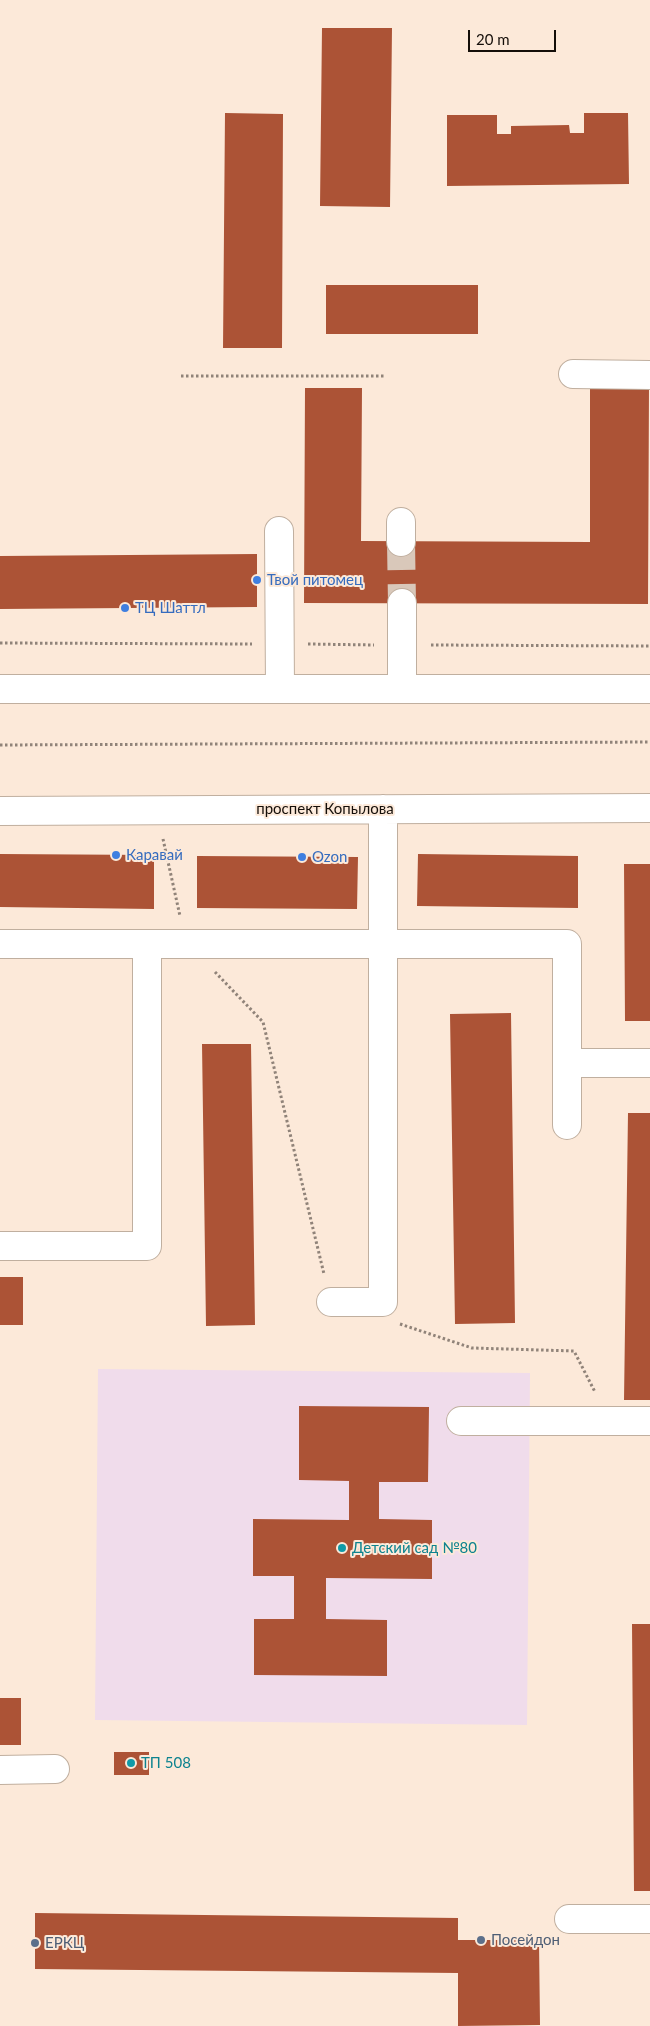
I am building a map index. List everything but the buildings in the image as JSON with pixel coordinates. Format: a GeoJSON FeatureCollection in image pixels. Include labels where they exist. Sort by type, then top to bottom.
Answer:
{"type":"FeatureCollection","features":[{"type":"Feature","properties":{"kind":"street"},"geometry":{"type":"LineString","coordinates":[[573,374],[650,375]]}},
{"type":"Feature","properties":{"kind":"street"},"geometry":{"type":"LineString","coordinates":[[279,531],[280,689]]}},
{"type":"Feature","properties":{"kind":"street"},"geometry":{"type":"LineString","coordinates":[[402,603],[402,689]]}},
{"type":"Feature","properties":{"kind":"street"},"geometry":{"type":"LineString","coordinates":[[0,689],[650,689]]}},
{"type":"Feature","properties":{"kind":"street","name":"проспект Копылова"},"geometry":{"type":"LineString","coordinates":[[0,811],[650,808]]}},
{"type":"Feature","properties":{"kind":"street"},"geometry":{"type":"LineString","coordinates":[[331,1302],[383,1302],[383,809]]}},
{"type":"Feature","properties":{"kind":"street"},"geometry":{"type":"LineString","coordinates":[[0,944],[567,944],[567,1125]]}},
{"type":"Feature","properties":{"kind":"street"},"geometry":{"type":"LineString","coordinates":[[0,1246],[147,1246],[147,944]]}},
{"type":"Feature","properties":{"kind":"street"},"geometry":{"type":"LineString","coordinates":[[567,1063],[650,1064]]}},
{"type":"Feature","properties":{"kind":"street"},"geometry":{"type":"LineString","coordinates":[[461,1421],[650,1420]]}},
{"type":"Feature","properties":{"kind":"street"},"geometry":{"type":"LineString","coordinates":[[0,1770],[55,1769]]}},
{"type":"Feature","properties":{"kind":"street"},"geometry":{"type":"LineString","coordinates":[[569,1919],[650,1919]]}},
{"type":"Feature","properties":{"kind":"path"},"geometry":{"type":"LineString","coordinates":[[181,376],[385,376]]}},
{"type":"Feature","properties":{"kind":"path"},"geometry":{"type":"LineString","coordinates":[[0,643],[650,646]]}},
{"type":"Feature","properties":{"kind":"path"},"geometry":{"type":"LineString","coordinates":[[0,745],[650,742]]}},
{"type":"Feature","properties":{"kind":"path"},"geometry":{"type":"LineString","coordinates":[[163,839],[186,944],[263,1022],[331,1302]]}},
{"type":"Feature","properties":{"kind":"path"},"geometry":{"type":"LineString","coordinates":[[397,1323],[472,1348],[574,1351],[611,1421]]}},
{"type":"Feature","properties":{"kind":"shaded area"},"geometry":{"type":"Polygon","coordinates":[[[98,1369],[530,1373],[527,1725],[95,1720],[98,1369]]]}},
{"type":"Feature","properties":{"kind":"tunnel"},"geometry":{"type":"LineString","coordinates":[[401,542],[402,603]]}},
{"type":"Feature","properties":{"kind":"place","name":"Твой питомец"},"geometry":{"type":"Point","coordinates":[257,580]}},
{"type":"Feature","properties":{"kind":"place","name":"ТЦ Шаттл"},"geometry":{"type":"Point","coordinates":[125,608]}},
{"type":"Feature","properties":{"kind":"place","name":"Каравай"},"geometry":{"type":"Point","coordinates":[116,855]}},
{"type":"Feature","properties":{"kind":"place","name":"Ozon"},"geometry":{"type":"Point","coordinates":[302,857]}},
{"type":"Feature","properties":{"kind":"place","name":"Детский сад №80"},"geometry":{"type":"Point","coordinates":[342,1548]}},
{"type":"Feature","properties":{"kind":"place","name":"ТП 508"},"geometry":{"type":"Point","coordinates":[131,1763]}},
{"type":"Feature","properties":{"kind":"place","name":"Посейдон"},"geometry":{"type":"Point","coordinates":[481,1940]}},
{"type":"Feature","properties":{"kind":"place","name":"ЕРКЦ"},"geometry":{"type":"Point","coordinates":[35,1943]}}]}
